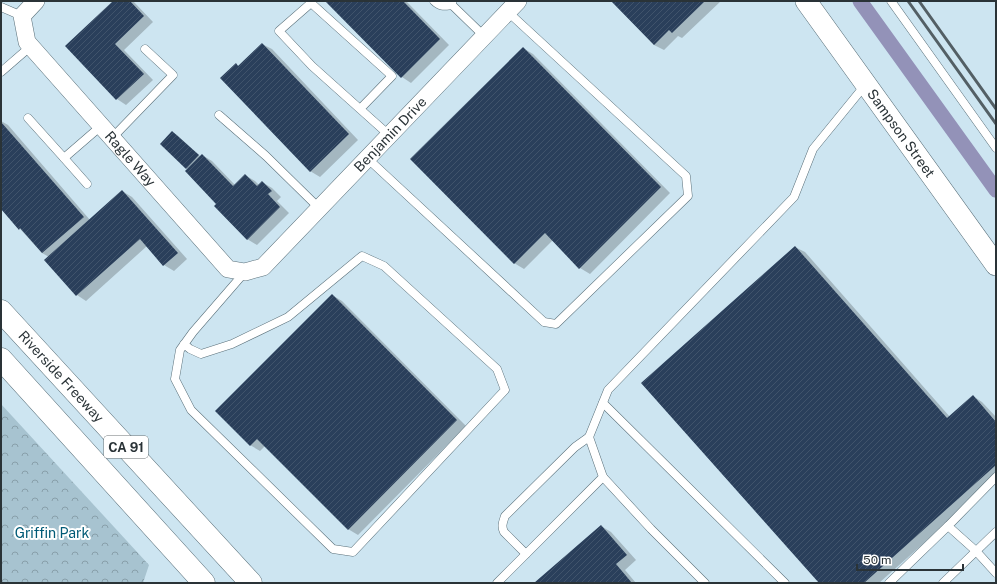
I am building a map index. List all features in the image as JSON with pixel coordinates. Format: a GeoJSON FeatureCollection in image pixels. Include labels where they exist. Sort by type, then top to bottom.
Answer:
{"type":"FeatureCollection","features":[{"type":"Feature","properties":{"kind":"highway","name":"Riverside Freeway"},"geometry":{"type":"LineString","coordinates":[[1,311],[251,583]]}},
{"type":"Feature","properties":{"kind":"highway","name":"CA 91"},"geometry":{"type":"LineString","coordinates":[[1,358],[204,583]]}},
{"type":"Feature","properties":{"kind":"street"},"geometry":{"type":"LineString","coordinates":[[22,16],[36,1]]}},
{"type":"Feature","properties":{"kind":"street","name":"Sampson Street"},"geometry":{"type":"LineString","coordinates":[[806,1],[996,265]]}},
{"type":"Feature","properties":{"kind":"street","name":"Benjamin Drive"},"geometry":{"type":"LineString","coordinates":[[263,267],[513,6]]}},
{"type":"Feature","properties":{"kind":"street","name":"Ragle Way"},"geometry":{"type":"LineString","coordinates":[[22,16],[26,42],[228,269],[246,272],[263,267]]}},
{"type":"Feature","properties":{"kind":"lane"},"geometry":{"type":"LineString","coordinates":[[434,1],[437,4],[444,6],[452,3],[484,36]]}},
{"type":"Feature","properties":{"kind":"lane"},"geometry":{"type":"LineString","coordinates":[[891,1],[996,148]]}},
{"type":"Feature","properties":{"kind":"lane"},"geometry":{"type":"LineString","coordinates":[[360,109],[392,76],[311,3],[279,30],[312,66],[389,135]]}},
{"type":"Feature","properties":{"kind":"lane"},"geometry":{"type":"LineString","coordinates":[[367,158],[544,322],[556,324],[688,196],[686,176],[513,6]]}},
{"type":"Feature","properties":{"kind":"lane"},"geometry":{"type":"LineString","coordinates":[[1,7],[22,16]]}},
{"type":"Feature","properties":{"kind":"lane"},"geometry":{"type":"LineString","coordinates":[[1,72],[31,46]]}},
{"type":"Feature","properties":{"kind":"lane"},"geometry":{"type":"LineString","coordinates":[[64,158],[107,132],[173,75],[145,49]]}},
{"type":"Feature","properties":{"kind":"lane"},"geometry":{"type":"LineString","coordinates":[[526,554],[504,532],[502,523],[505,516],[575,447],[589,437],[608,390],[794,197],[813,149],[866,84]]}},
{"type":"Feature","properties":{"kind":"lane"},"geometry":{"type":"LineString","coordinates":[[219,115],[266,156],[319,208]]}},
{"type":"Feature","properties":{"kind":"lane"},"geometry":{"type":"LineString","coordinates":[[28,118],[87,184]]}},
{"type":"Feature","properties":{"kind":"lane"},"geometry":{"type":"LineString","coordinates":[[184,344],[190,349],[201,354],[232,344],[288,317],[362,256],[384,266],[497,369],[505,390],[353,552],[333,549],[191,410],[175,379],[180,350],[184,344],[193,332],[246,272]]}},
{"type":"Feature","properties":{"kind":"lane"},"geometry":{"type":"LineString","coordinates":[[603,403],[785,583]]}},
{"type":"Feature","properties":{"kind":"lane"},"geometry":{"type":"LineString","coordinates":[[589,437],[603,477],[651,529],[705,583]]}},
{"type":"Feature","properties":{"kind":"lane"},"geometry":{"type":"LineString","coordinates":[[496,583],[603,477]]}},
{"type":"Feature","properties":{"kind":"lane"},"geometry":{"type":"LineString","coordinates":[[889,583],[996,477]]}},
{"type":"Feature","properties":{"kind":"lane"},"geometry":{"type":"LineString","coordinates":[[948,526],[976,551],[996,573]]}},
{"type":"Feature","properties":{"kind":"lane"},"geometry":{"type":"LineString","coordinates":[[943,583],[996,532]]}},
{"type":"Feature","properties":{"kind":"green space","name":"Griffin Park"},"geometry":{"type":"Polygon","coordinates":[[[1,404],[149,565],[143,583],[1,583],[1,404]]]}},
{"type":"Feature","properties":{"kind":"building"},"geometry":{"type":"Polygon","coordinates":[[[113,1],[130,1],[144,16],[115,44],[144,74],[116,100],[65,46],[113,1]]]}},
{"type":"Feature","properties":{"kind":"building"},"geometry":{"type":"Polygon","coordinates":[[[325,1],[403,1],[440,39],[401,78],[325,1]]]}},
{"type":"Feature","properties":{"kind":"building"},"geometry":{"type":"Polygon","coordinates":[[[611,1],[705,1],[672,33],[669,30],[654,45],[611,1]]]}},
{"type":"Feature","properties":{"kind":"building"},"geometry":{"type":"Polygon","coordinates":[[[262,43],[349,134],[310,172],[220,78],[236,63],[238,66],[262,43]]]}},
{"type":"Feature","properties":{"kind":"building"},"geometry":{"type":"Polygon","coordinates":[[[523,47],[661,187],[579,269],[545,233],[514,264],[410,159],[523,47]]]}},
{"type":"Feature","properties":{"kind":"building"},"geometry":{"type":"Polygon","coordinates":[[[1,122],[84,217],[42,253],[1,209],[1,122]]]}},
{"type":"Feature","properties":{"kind":"building"},"geometry":{"type":"Polygon","coordinates":[[[172,131],[199,155],[186,169],[160,144],[172,131]]]}},
{"type":"Feature","properties":{"kind":"building"},"geometry":{"type":"Polygon","coordinates":[[[202,154],[233,186],[245,174],[257,186],[262,181],[272,191],[268,194],[280,207],[247,240],[214,206],[216,204],[185,171],[202,154]]]}},
{"type":"Feature","properties":{"kind":"building"},"geometry":{"type":"Polygon","coordinates":[[[122,190],[178,253],[163,266],[140,239],[76,296],[44,260],[122,190]]]}},
{"type":"Feature","properties":{"kind":"building"},"geometry":{"type":"Polygon","coordinates":[[[795,246],[947,418],[973,395],[996,422],[996,465],[864,583],[819,583],[641,383],[795,246]]]}},
{"type":"Feature","properties":{"kind":"building"},"geometry":{"type":"Polygon","coordinates":[[[332,294],[457,420],[348,530],[257,439],[250,446],[215,411],[332,294]]]}},
{"type":"Feature","properties":{"kind":"building"},"geometry":{"type":"Polygon","coordinates":[[[601,525],[627,555],[616,564],[632,583],[534,583],[601,525]]]}},
{"type":"Feature","properties":{"kind":"waterway"},"geometry":{"type":"LineString","coordinates":[[860,1],[996,190]]}},
{"type":"Feature","properties":{"kind":"railway"},"geometry":{"type":"LineString","coordinates":[[908,1],[996,124]]}},
{"type":"Feature","properties":{"kind":"railway"},"geometry":{"type":"LineString","coordinates":[[919,1],[996,109]]}}]}
